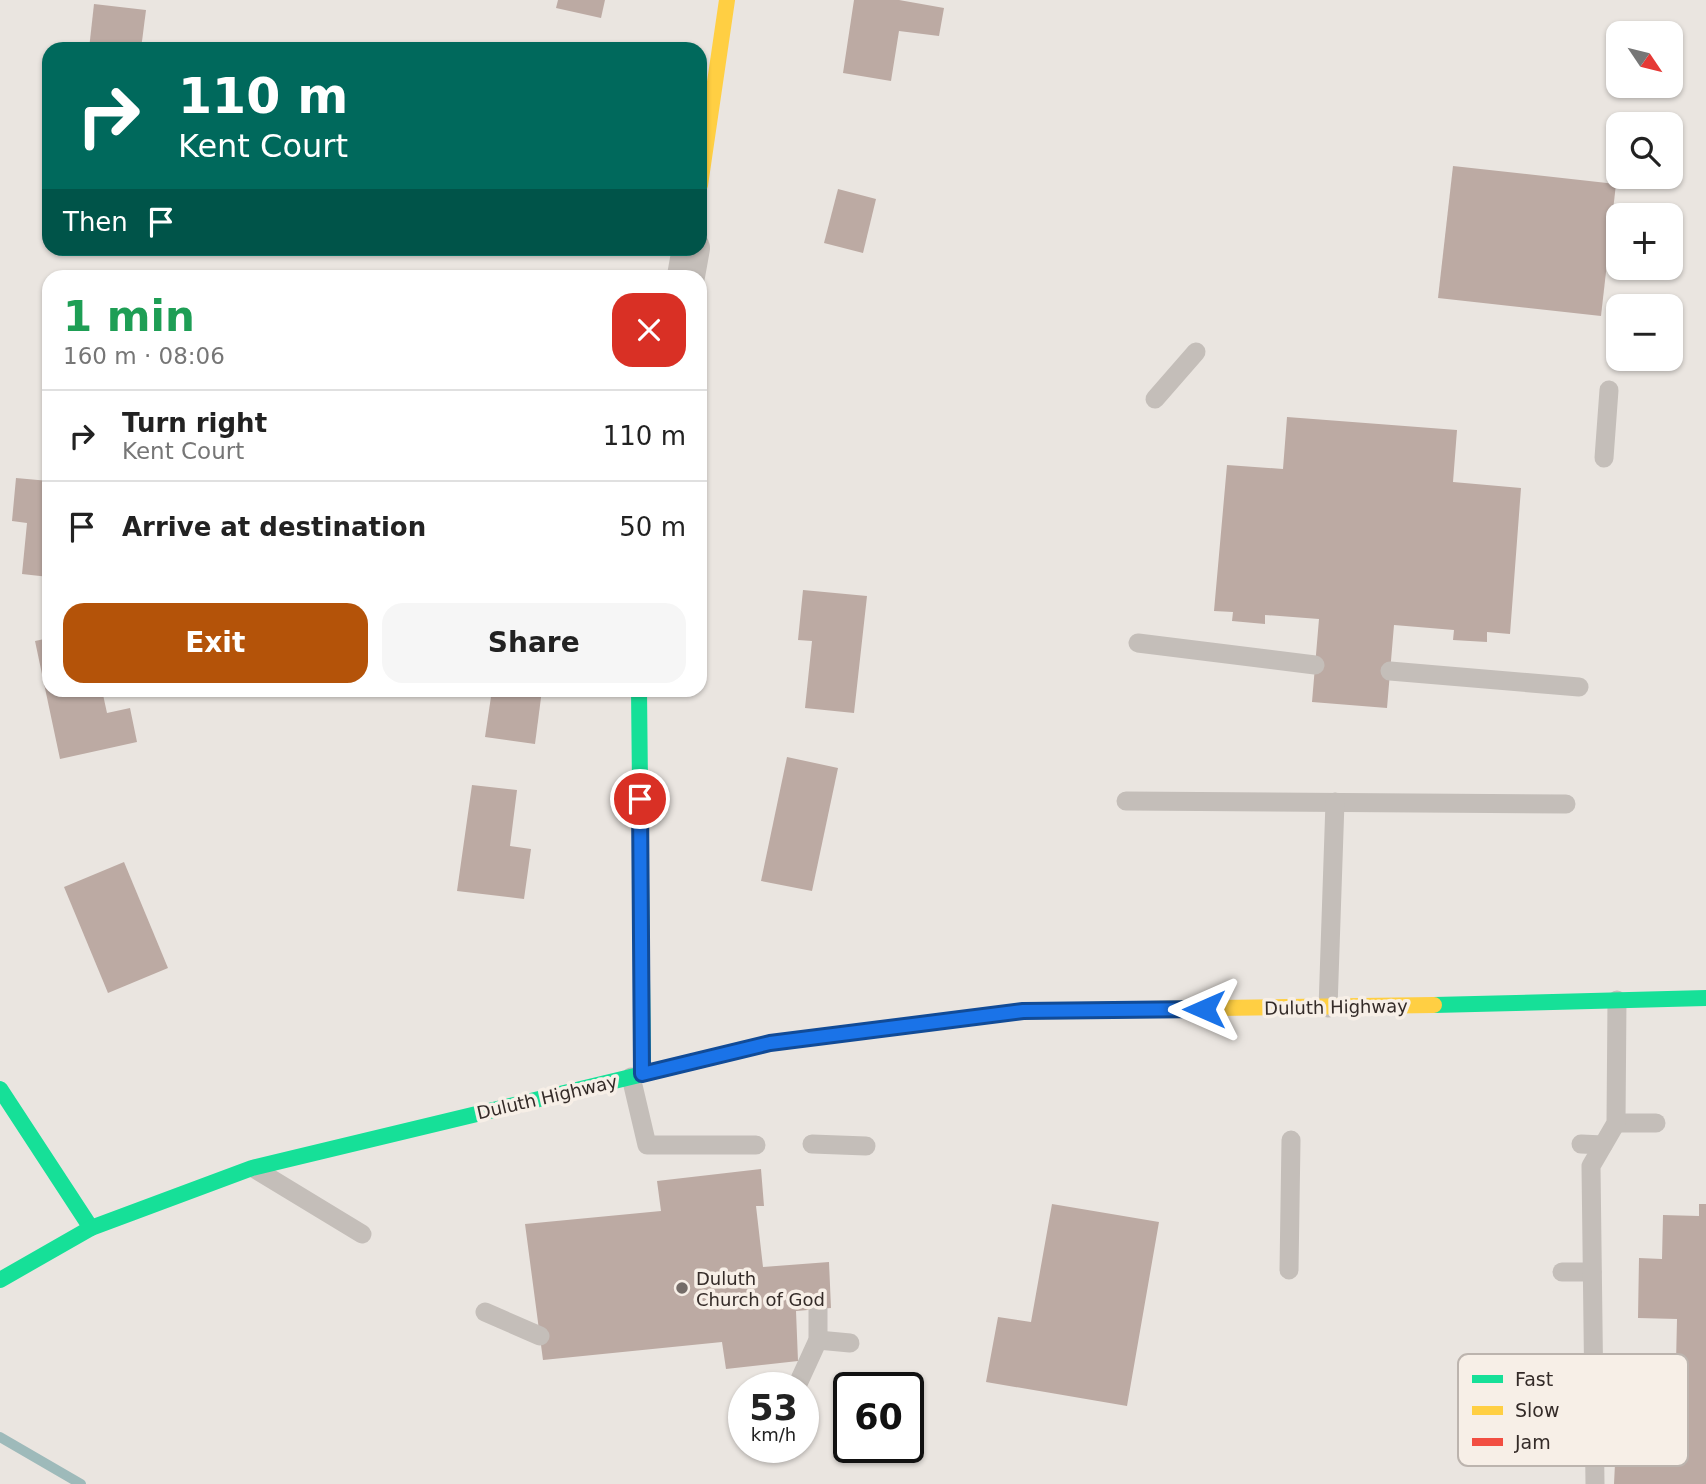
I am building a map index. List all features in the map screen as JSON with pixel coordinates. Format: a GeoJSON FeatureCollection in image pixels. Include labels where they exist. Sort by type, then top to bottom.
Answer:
{"type":"FeatureCollection","features":[{"type":"Feature","properties":{"kind":"main road"},"geometry":{"type":"LineString","coordinates":[[707,137],[727,0]]}},
{"type":"Feature","properties":{"kind":"main road"},"geometry":{"type":"LineString","coordinates":[[637,1075],[639,697]]}},
{"type":"Feature","properties":{"kind":"main road","name":"Duluth Highway"},"geometry":{"type":"LineString","coordinates":[[0,1280],[92,1228],[252,1168],[770,1043],[1023,1011],[1328,1008],[1706,998]]}},
{"type":"Feature","properties":{"kind":"main road"},"geometry":{"type":"LineString","coordinates":[[0,1089],[92,1228]]}},
{"type":"Feature","properties":{"kind":"lane"},"geometry":{"type":"LineString","coordinates":[[1155,399],[1196,352]]}},
{"type":"Feature","properties":{"kind":"lane"},"geometry":{"type":"LineString","coordinates":[[1604,458],[1609,390]]}},
{"type":"Feature","properties":{"kind":"lane"},"geometry":{"type":"LineString","coordinates":[[1138,643],[1315,665]]}},
{"type":"Feature","properties":{"kind":"lane"},"geometry":{"type":"LineString","coordinates":[[1390,671],[1579,687]]}},
{"type":"Feature","properties":{"kind":"lane"},"geometry":{"type":"LineString","coordinates":[[1126,801],[1566,804]]}},
{"type":"Feature","properties":{"kind":"lane"},"geometry":{"type":"LineString","coordinates":[[1328,1008],[1335,802]]}},
{"type":"Feature","properties":{"kind":"lane"},"geometry":{"type":"LineString","coordinates":[[1593,1354],[1591,1166],[1616,1123],[1617,1000]]}},
{"type":"Feature","properties":{"kind":"lane"},"geometry":{"type":"LineString","coordinates":[[637,1075],[647,1145],[756,1145]]}},
{"type":"Feature","properties":{"kind":"lane"},"geometry":{"type":"LineString","coordinates":[[1616,1123],[1656,1123]]}},
{"type":"Feature","properties":{"kind":"lane"},"geometry":{"type":"LineString","coordinates":[[1289,1270],[1291,1140]]}},
{"type":"Feature","properties":{"kind":"lane"},"geometry":{"type":"LineString","coordinates":[[812,1144],[866,1146]]}},
{"type":"Feature","properties":{"kind":"lane"},"geometry":{"type":"LineString","coordinates":[[1581,1144],[1603,1145]]}},
{"type":"Feature","properties":{"kind":"lane"},"geometry":{"type":"LineString","coordinates":[[252,1168],[362,1234]]}},
{"type":"Feature","properties":{"kind":"lane"},"geometry":{"type":"LineString","coordinates":[[1562,1272],[1592,1272]]}},
{"type":"Feature","properties":{"kind":"lane"},"geometry":{"type":"LineString","coordinates":[[803,1372],[818,1340],[818,1309]]}},
{"type":"Feature","properties":{"kind":"lane"},"geometry":{"type":"LineString","coordinates":[[485,1312],[540,1336]]}},
{"type":"Feature","properties":{"kind":"lane"},"geometry":{"type":"LineString","coordinates":[[818,1340],[850,1343]]}},
{"type":"Feature","properties":{"kind":"lane"},"geometry":{"type":"LineString","coordinates":[[1595,1466],[1595,1484]]}},
{"type":"Feature","properties":{"kind":"building"},"geometry":{"type":"Polygon","coordinates":[[[558,0],[605,0],[601,18],[556,8],[558,0]]]}},
{"type":"Feature","properties":{"kind":"building"},"geometry":{"type":"Polygon","coordinates":[[[854,0],[899,0],[944,8],[939,36],[899,31],[891,81],[843,73],[854,0]]]}},
{"type":"Feature","properties":{"kind":"building"},"geometry":{"type":"Polygon","coordinates":[[[94,4],[146,10],[142,42],[90,42],[94,4]]]}},
{"type":"Feature","properties":{"kind":"building"},"geometry":{"type":"Polygon","coordinates":[[[1453,166],[1606,183],[1606,189],[1615,189],[1614,203],[1606,203],[1606,272],[1601,316],[1438,298],[1453,166]]]}},
{"type":"Feature","properties":{"kind":"building"},"geometry":{"type":"Polygon","coordinates":[[[838,189],[876,199],[863,253],[824,243],[838,189]]]}},
{"type":"Feature","properties":{"kind":"building"},"geometry":{"type":"Polygon","coordinates":[[[1287,417],[1457,430],[1453,482],[1521,488],[1510,634],[1487,632],[1487,642],[1453,640],[1454,630],[1394,625],[1387,708],[1312,702],[1319,619],[1265,615],[1265,624],[1232,621],[1233,612],[1214,611],[1227,465],[1283,469],[1287,417]]]}},
{"type":"Feature","properties":{"kind":"building"},"geometry":{"type":"Polygon","coordinates":[[[16,478],[42,480],[42,576],[22,574],[27,523],[12,521],[16,478]]]}},
{"type":"Feature","properties":{"kind":"building"},"geometry":{"type":"Polygon","coordinates":[[[803,590],[867,596],[854,713],[805,708],[812,641],[798,640],[803,590]]]}},
{"type":"Feature","properties":{"kind":"building"},"geometry":{"type":"Polygon","coordinates":[[[42,640],[42,674],[35,641],[42,640]]]}},
{"type":"Feature","properties":{"kind":"building"},"geometry":{"type":"Polygon","coordinates":[[[47,697],[104,697],[107,713],[130,708],[137,742],[60,759],[47,697]]]}},
{"type":"Feature","properties":{"kind":"building"},"geometry":{"type":"Polygon","coordinates":[[[491,697],[541,697],[535,744],[485,737],[491,697]]]}},
{"type":"Feature","properties":{"kind":"building"},"geometry":{"type":"Polygon","coordinates":[[[787,757],[838,768],[812,891],[761,881],[787,757]]]}},
{"type":"Feature","properties":{"kind":"building"},"geometry":{"type":"Polygon","coordinates":[[[472,785],[517,790],[510,846],[531,849],[524,899],[457,891],[472,785]]]}},
{"type":"Feature","properties":{"kind":"building"},"geometry":{"type":"Polygon","coordinates":[[[124,862],[168,968],[108,993],[64,887],[124,862]]]}},
{"type":"Feature","properties":{"kind":"building","name":"Duluth Church of God"},"geometry":{"type":"Polygon","coordinates":[[[761,1169],[764,1206],[756,1206],[763,1267],[829,1262],[831,1308],[796,1311],[798,1361],[726,1369],[722,1342],[543,1360],[525,1224],[661,1211],[657,1181],[761,1169]]]}},
{"type":"Feature","properties":{"kind":"building"},"geometry":{"type":"Polygon","coordinates":[[[1052,1204],[1159,1222],[1127,1406],[986,1382],[998,1317],[1031,1322],[1052,1204]]]}},
{"type":"Feature","properties":{"kind":"building"},"geometry":{"type":"Polygon","coordinates":[[[1699,1204],[1706,1204],[1706,1484],[1614,1484],[1615,1466],[1688,1466],[1688,1354],[1676,1354],[1677,1319],[1638,1318],[1639,1258],[1662,1259],[1663,1215],[1699,1216],[1699,1204]]]}},
{"type":"Feature","properties":{"kind":"waterway"},"geometry":{"type":"LineString","coordinates":[[0,1437],[81,1484]]}},
{"type":"Feature","properties":{"kind":"traffic: fast"},"geometry":{"type":"LineString","coordinates":[[639,697],[643,1074]]}},
{"type":"Feature","properties":{"kind":"traffic: fast"},"geometry":{"type":"LineString","coordinates":[[1434,1005],[1706,998]]}},
{"type":"Feature","properties":{"kind":"traffic: fast"},"geometry":{"type":"LineString","coordinates":[[0,1280],[91,1228],[252,1168],[689,1063]]}},
{"type":"Feature","properties":{"kind":"traffic: fast"},"geometry":{"type":"LineString","coordinates":[[0,1089],[91,1228]]}},
{"type":"Feature","properties":{"kind":"traffic: slow"},"geometry":{"type":"LineString","coordinates":[[707,137],[727,0]]}},
{"type":"Feature","properties":{"kind":"traffic: slow"},"geometry":{"type":"LineString","coordinates":[[1080,1010],[1434,1005]]}},
{"type":"Feature","properties":{"kind":"traffic: jam"},"geometry":{"type":"LineString","coordinates":[[689,1063],[770,1043],[1023,1011],[1080,1010]]}},
{"type":"Feature","properties":{"kind":"place","name":"Duluth Church of God"},"geometry":{"type":"Point","coordinates":[682,1288]}},
{"type":"Feature","properties":{"kind":"route"},"geometry":{"type":"LineString","coordinates":[[640,799],[642,1074],[770,1043],[1023,1011],[1204,1009]]}}]}
